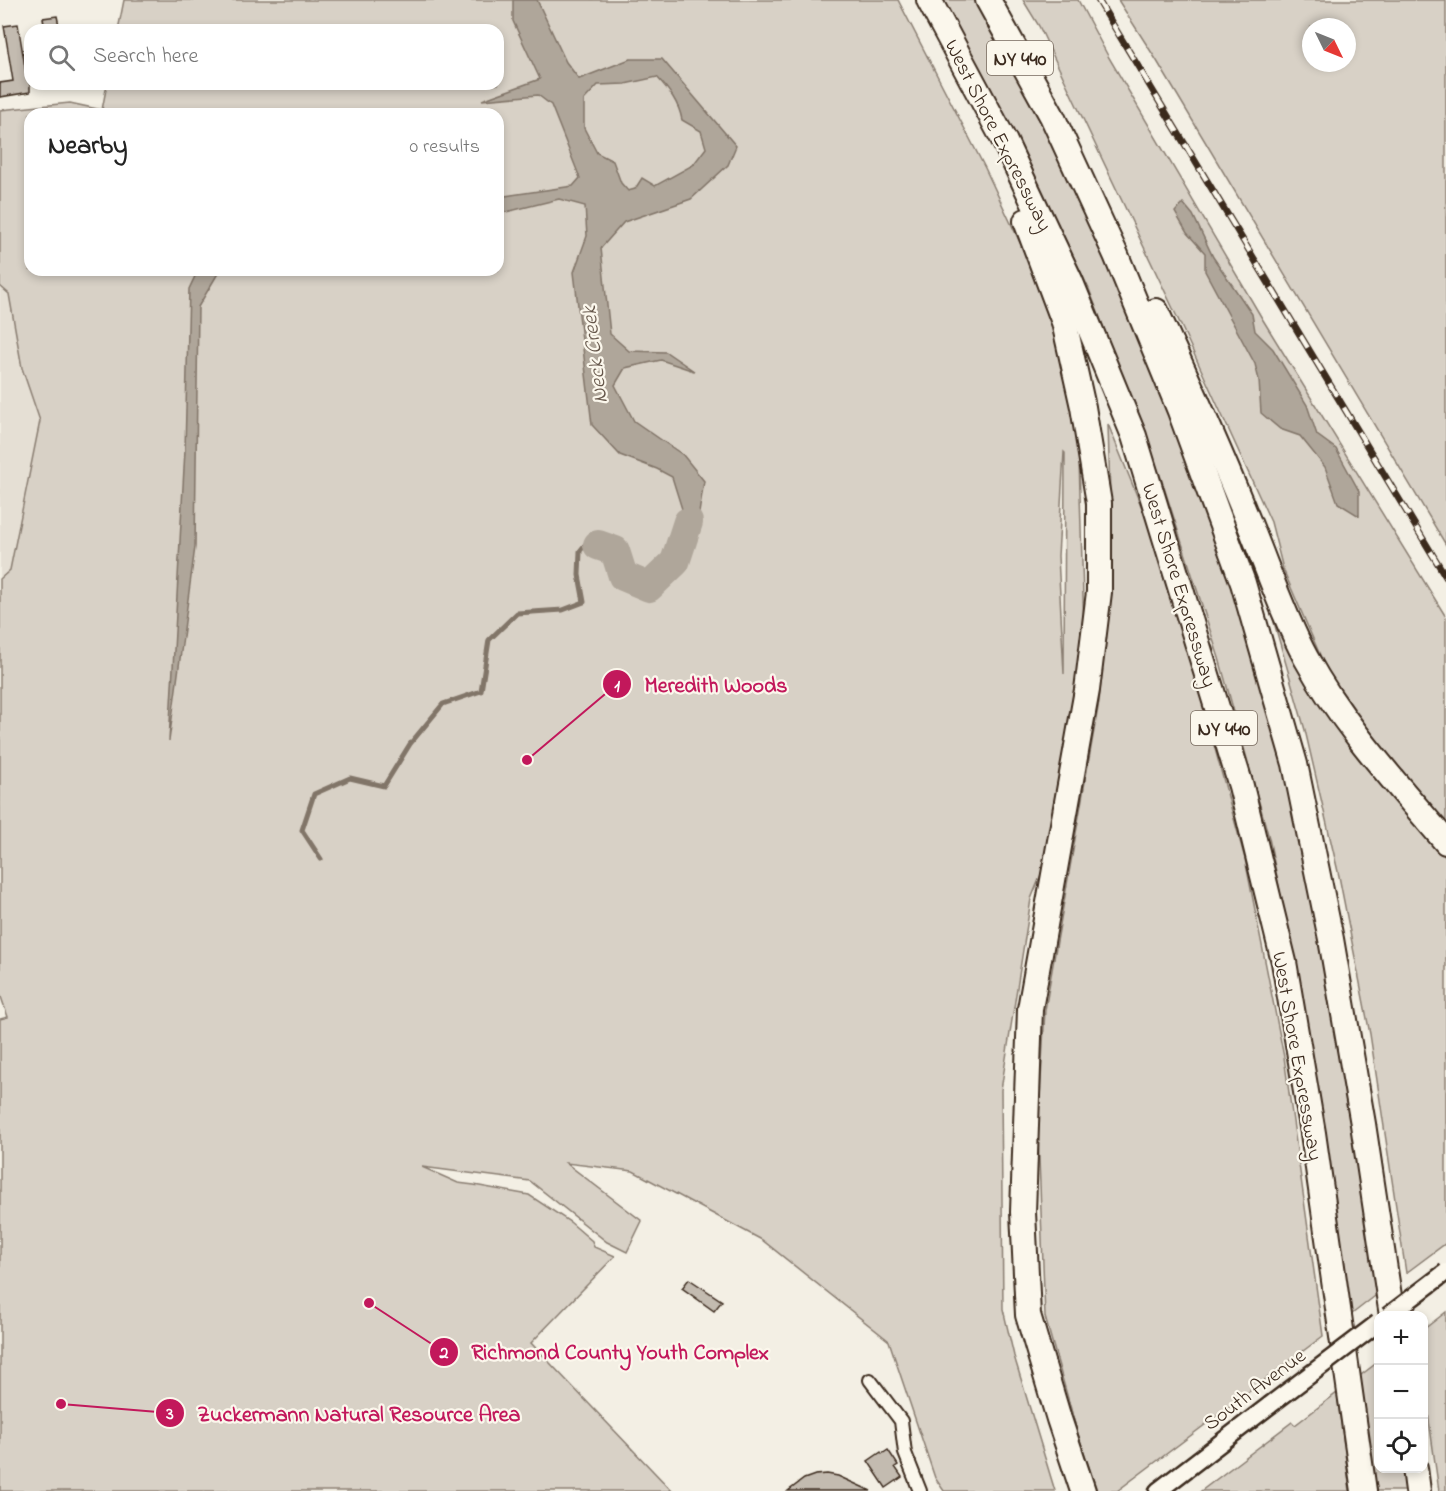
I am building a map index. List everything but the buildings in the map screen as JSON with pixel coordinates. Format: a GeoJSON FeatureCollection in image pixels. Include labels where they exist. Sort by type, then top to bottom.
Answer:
{"type":"FeatureCollection","features":[{"type":"Feature","properties":{"kind":"highway","name":"NY 440"},"geometry":{"type":"LineString","coordinates":[[988,0],[1052,116],[1116,255],[1180,411],[1243,583],[1292,753],[1331,939],[1363,1124],[1389,1311]]}},
{"type":"Feature","properties":{"kind":"highway"},"geometry":{"type":"LineString","coordinates":[[932,4],[1030,230],[1064,322],[1083,407],[1099,503],[1099,592],[1087,690],[1030,1009],[1023,1212],[1028,1315],[1083,1491]]}},
{"type":"Feature","properties":{"kind":"highway","name":"West Shore Expressway"},"geometry":{"type":"LineString","coordinates":[[932,4],[1005,142],[1071,280],[1134,436],[1241,786],[1284,962],[1314,1144],[1364,1491]]}},
{"type":"Feature","properties":{"kind":"highway"},"geometry":{"type":"LineString","coordinates":[[1052,116],[1091,182],[1132,261],[1221,454],[1285,614],[1306,657],[1330,699],[1360,740],[1446,842]]}},
{"type":"Feature","properties":{"kind":"highway"},"geometry":{"type":"LineString","coordinates":[[1416,1473],[1418,1491]]}},
{"type":"Feature","properties":{"kind":"street"},"geometry":{"type":"LineString","coordinates":[[1396,1311],[1446,1272]]}},
{"type":"Feature","properties":{"kind":"street","name":"South Avenue"},"geometry":{"type":"LineString","coordinates":[[1158,1491],[1374,1326]]}},
{"type":"Feature","properties":{"kind":"street"},"geometry":{"type":"LineString","coordinates":[[870,1380],[901,1421],[905,1453],[920,1491]]}},
{"type":"Feature","properties":{"kind":"shaded area"},"geometry":{"type":"Polygon","coordinates":[[[124,0],[898,0],[985,168],[1046,298],[1078,425],[1084,632],[1073,716],[1049,855],[1031,899],[1001,1090],[1003,1309],[1014,1356],[1055,1491],[944,1491],[935,1478],[889,1341],[762,1240],[633,1171],[566,1163],[642,1221],[627,1252],[607,1242],[530,1181],[422,1167],[458,1183],[529,1195],[570,1222],[592,1241],[594,1247],[615,1256],[531,1343],[672,1491],[0,1491],[0,1019],[8,1017],[0,994],[0,579],[10,570],[40,421],[22,368],[9,294],[0,286],[0,110],[70,103],[93,108],[24,108],[24,276],[504,276],[504,108],[102,108],[106,90],[504,90],[504,24],[119,24],[124,0]],[[1065,453],[1058,556],[1064,674],[1065,453]]]}},
{"type":"Feature","properties":{"kind":"shaded area"},"geometry":{"type":"Polygon","coordinates":[[[943,0],[975,0],[1038,110],[1116,275],[1193,468],[1253,647],[1300,834],[1337,1017],[1379,1293],[1352,1314],[1328,1173],[1305,1013],[1269,838],[1219,658],[1161,478],[1089,289],[1010,124],[943,0]]]}},
{"type":"Feature","properties":{"kind":"shaded area"},"geometry":{"type":"Polygon","coordinates":[[[1023,0],[1078,0],[1108,56],[1263,320],[1446,617],[1446,824],[1392,762],[1326,669],[1283,569],[1271,522],[1039,26],[1023,0]]]}},
{"type":"Feature","properties":{"kind":"shaded area"},"geometry":{"type":"Polygon","coordinates":[[[1118,0],[1446,0],[1446,545],[1157,61],[1118,0]]]}},
{"type":"Feature","properties":{"kind":"shaded area"},"geometry":{"type":"Polygon","coordinates":[[[0,286],[9,294],[22,368],[47,443],[18,563],[0,579],[0,286]]]}},
{"type":"Feature","properties":{"kind":"shaded area"},"geometry":{"type":"Polygon","coordinates":[[[1108,424],[1146,518],[1193,668],[1245,859],[1284,1057],[1323,1336],[1117,1491],[1097,1491],[1078,1434],[1045,1317],[1038,1132],[1045,1010],[1099,702],[1112,565],[1108,424]]]}},
{"type":"Feature","properties":{"kind":"shaded area"},"geometry":{"type":"Polygon","coordinates":[[[1250,539],[1392,791],[1446,854],[1446,1243],[1406,1273],[1370,1034],[1339,876],[1305,730],[1250,539]]]}},
{"type":"Feature","properties":{"kind":"shaded area"},"geometry":{"type":"Polygon","coordinates":[[[1446,1312],[1446,1491],[1439,1491],[1428,1413],[1428,1326],[1446,1312]]]}},
{"type":"Feature","properties":{"kind":"shaded area"},"geometry":{"type":"Polygon","coordinates":[[[1374,1365],[1374,1473],[1404,1473],[1406,1491],[1377,1491],[1357,1378],[1374,1365]]]}},
{"type":"Feature","properties":{"kind":"shaded area"},"geometry":{"type":"Polygon","coordinates":[[[1337,1393],[1350,1491],[1201,1491],[1292,1422],[1295,1425],[1337,1393]]]}},
{"type":"Feature","properties":{"kind":"water"},"geometry":{"type":"Polygon","coordinates":[[[513,0],[537,0],[566,62],[579,79],[630,59],[662,59],[736,146],[728,165],[691,199],[624,222],[601,248],[610,334],[629,351],[666,352],[694,371],[661,360],[625,368],[615,385],[634,421],[683,455],[704,481],[696,532],[675,562],[682,509],[672,477],[620,455],[592,425],[574,272],[587,236],[585,206],[559,199],[504,213],[504,196],[573,186],[580,178],[551,105],[538,95],[482,100],[540,79],[513,21],[513,0]],[[657,77],[625,84],[598,85],[584,100],[584,128],[597,153],[613,161],[621,183],[628,191],[635,189],[642,178],[655,186],[693,165],[706,148],[701,131],[682,120],[676,102],[657,77]]]}},
{"type":"Feature","properties":{"kind":"water"},"geometry":{"type":"Polygon","coordinates":[[[1183,203],[1193,215],[1213,257],[1252,314],[1255,331],[1273,349],[1307,405],[1317,435],[1336,449],[1359,491],[1359,516],[1338,503],[1325,467],[1300,436],[1280,429],[1261,413],[1259,380],[1255,364],[1205,271],[1205,253],[1187,233],[1175,212],[1183,203]]]}},
{"type":"Feature","properties":{"kind":"water"},"geometry":{"type":"Polygon","coordinates":[[[195,276],[216,276],[198,307],[195,547],[169,741],[185,450],[189,289],[195,276]]]}},
{"type":"Feature","properties":{"kind":"waterway","name":"Neck Creek"},"geometry":{"type":"LineString","coordinates":[[598,545],[615,551],[623,576],[649,587],[675,562],[688,522]]}},
{"type":"Feature","properties":{"kind":"waterway"},"geometry":{"type":"LineString","coordinates":[[321,859],[302,830],[314,794],[350,778],[384,786],[410,744],[443,704],[481,691],[489,640],[517,613],[563,610],[584,602],[579,575],[580,551],[588,541],[598,545]]}},
{"type":"Feature","properties":{"kind":"railway"},"geometry":{"type":"LineString","coordinates":[[1098,0],[1446,577]]}},
{"type":"Feature","properties":{"kind":"place","name":"Meredith Woods"},"geometry":{"type":"Point","coordinates":[527,760]}},
{"type":"Feature","properties":{"kind":"place","name":"Richmond County Youth Complex"},"geometry":{"type":"Point","coordinates":[369,1303]}},
{"type":"Feature","properties":{"kind":"place","name":"Zuckermann Natural Resource Area"},"geometry":{"type":"Point","coordinates":[61,1404]}}]}
